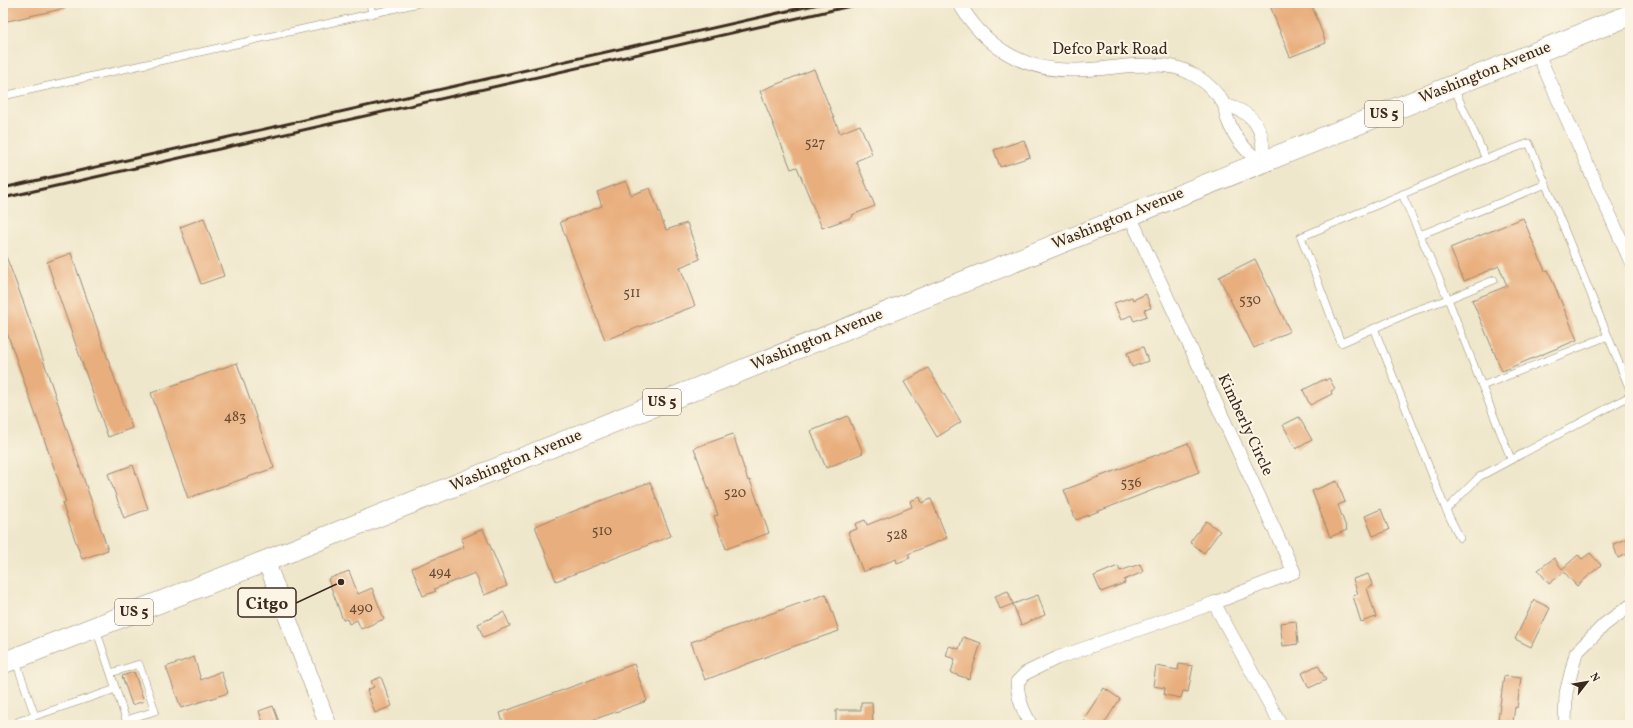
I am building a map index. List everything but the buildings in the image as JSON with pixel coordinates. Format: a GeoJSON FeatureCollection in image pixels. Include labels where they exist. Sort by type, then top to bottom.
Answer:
{"type":"FeatureCollection","features":[{"type":"Feature","properties":{"kind":"main road","name":"Washington Avenue"},"geometry":{"type":"LineString","coordinates":[[9,661],[266,561],[1129,214],[1630,15]]}},
{"type":"Feature","properties":{"kind":"street","name":"Defco Park Road"},"geometry":{"type":"LineString","coordinates":[[962,8],[980,33],[998,49],[1020,60],[1047,68],[1073,70],[1155,64],[1175,67],[1191,73],[1213,90],[1224,105],[1229,124],[1243,149],[1262,162]]}},
{"type":"Feature","properties":{"kind":"street"},"geometry":{"type":"LineString","coordinates":[[1537,52],[1630,260]]}},
{"type":"Feature","properties":{"kind":"street"},"geometry":{"type":"LineString","coordinates":[[1224,105],[1240,109],[1249,115],[1260,129],[1263,150],[1262,162]]}},
{"type":"Feature","properties":{"kind":"street","name":"Kimberly Circle"},"geometry":{"type":"LineString","coordinates":[[1031,725],[1022,708],[1018,694],[1017,682],[1026,673],[1057,658],[1294,572],[1129,214]]}},
{"type":"Feature","properties":{"kind":"street"},"geometry":{"type":"LineString","coordinates":[[266,561],[328,725]]}},
{"type":"Feature","properties":{"kind":"street"},"geometry":{"type":"LineString","coordinates":[[1214,602],[1281,725]]}},
{"type":"Feature","properties":{"kind":"street"},"geometry":{"type":"LineString","coordinates":[[1565,725],[1566,693],[1576,653],[1605,624],[1630,606]]}},
{"type":"Feature","properties":{"kind":"lane"},"geometry":{"type":"LineString","coordinates":[[370,3],[372,14]]}},
{"type":"Feature","properties":{"kind":"lane"},"geometry":{"type":"LineString","coordinates":[[3,96],[419,3]]}},
{"type":"Feature","properties":{"kind":"lane"},"geometry":{"type":"LineString","coordinates":[[1453,86],[1486,159]]}},
{"type":"Feature","properties":{"kind":"lane"},"geometry":{"type":"LineString","coordinates":[[1494,280],[1340,343],[1301,237],[1486,159],[1529,143],[1630,390]]}},
{"type":"Feature","properties":{"kind":"lane"},"geometry":{"type":"LineString","coordinates":[[1420,235],[1546,184]]}},
{"type":"Feature","properties":{"kind":"lane"},"geometry":{"type":"LineString","coordinates":[[1402,194],[1448,298],[1511,459]]}},
{"type":"Feature","properties":{"kind":"lane"},"geometry":{"type":"LineString","coordinates":[[1374,328],[1446,510],[1460,538]]}},
{"type":"Feature","properties":{"kind":"lane"},"geometry":{"type":"LineString","coordinates":[[1482,386],[1608,336]]}},
{"type":"Feature","properties":{"kind":"lane"},"geometry":{"type":"LineString","coordinates":[[1446,510],[1479,477],[1630,396]]}},
{"type":"Feature","properties":{"kind":"lane"},"geometry":{"type":"LineString","coordinates":[[96,628],[126,720],[155,711],[139,664],[111,673]]}},
{"type":"Feature","properties":{"kind":"lane"},"geometry":{"type":"LineString","coordinates":[[9,661],[34,716]]}},
{"type":"Feature","properties":{"kind":"lane"},"geometry":{"type":"LineString","coordinates":[[19,721],[116,689]]}},
{"type":"Feature","properties":{"kind":"railway"},"geometry":{"type":"LineString","coordinates":[[3,188],[823,3]]}},
{"type":"Feature","properties":{"kind":"railway"},"geometry":{"type":"LineString","coordinates":[[3,198],[864,3]]}},
{"type":"Feature","properties":{"kind":"place","name":"Citgo"},"geometry":{"type":"Point","coordinates":[341,582]}}]}
